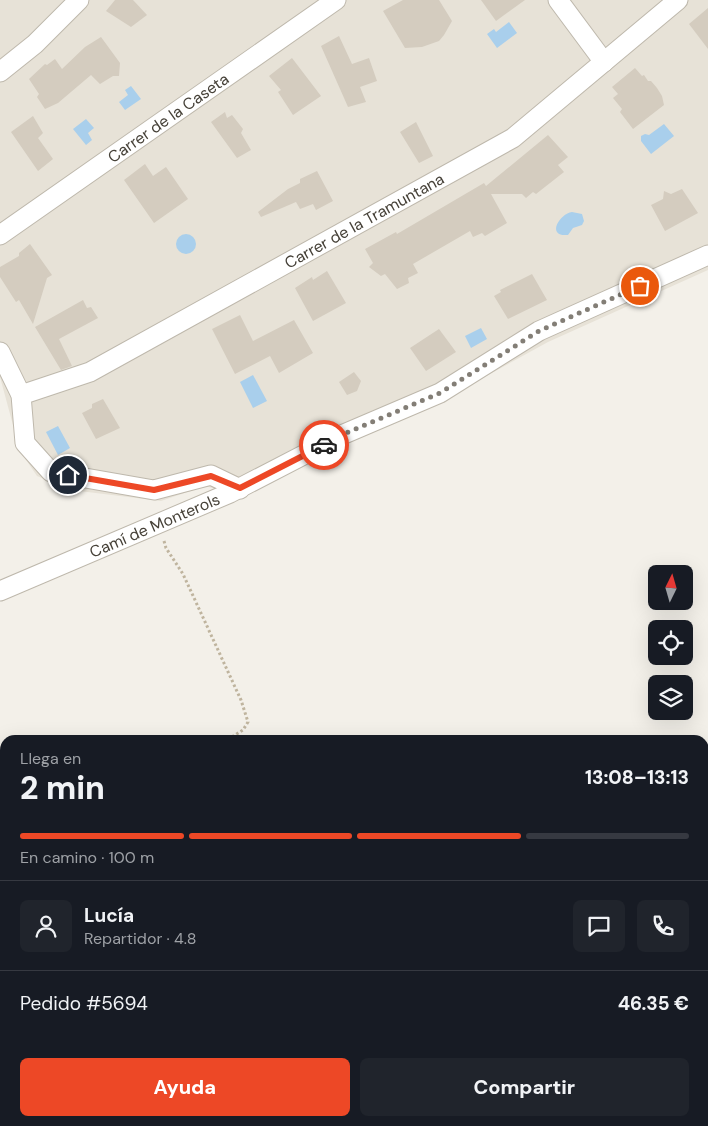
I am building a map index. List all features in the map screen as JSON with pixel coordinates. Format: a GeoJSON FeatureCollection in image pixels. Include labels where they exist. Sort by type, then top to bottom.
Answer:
{"type":"FeatureCollection","features":[{"type":"Feature","properties":{"kind":"street"},"geometry":{"type":"LineString","coordinates":[[0,72],[35,44],[80,0]]}},
{"type":"Feature","properties":{"kind":"street","name":"Carrer de la Caseta"},"geometry":{"type":"LineString","coordinates":[[0,235],[336,0]]}},
{"type":"Feature","properties":{"kind":"street"},"geometry":{"type":"LineString","coordinates":[[558,0],[604,62]]}},
{"type":"Feature","properties":{"kind":"street","name":"Carrer de la Tramuntana"},"geometry":{"type":"LineString","coordinates":[[21,395],[90,372],[514,138],[678,0]]}},
{"type":"Feature","properties":{"kind":"street","name":"Camí de Monterols"},"geometry":{"type":"LineString","coordinates":[[0,591],[240,488],[344,434],[440,393],[539,331],[708,255]]}},
{"type":"Feature","properties":{"kind":"street"},"geometry":{"type":"LineString","coordinates":[[0,352],[21,395],[25,443],[51,472],[154,490],[211,476],[240,488]]}},
{"type":"Feature","properties":{"kind":"path"},"geometry":{"type":"LineString","coordinates":[[162,521],[166,548],[183,574],[241,700],[248,722],[243,730],[235,735]]}},
{"type":"Feature","properties":{"kind":"shaded area"},"geometry":{"type":"Polygon","coordinates":[[[0,0],[708,0],[708,270],[548,342],[439,402],[351,439],[242,496],[205,486],[161,501],[71,490],[37,476],[20,451],[0,377],[0,0]]]}},
{"type":"Feature","properties":{"kind":"water"},"geometry":{"type":"Polygon","coordinates":[[[509,22],[517,33],[497,48],[487,34],[494,29],[496,32],[509,22]]]}},
{"type":"Feature","properties":{"kind":"water"},"geometry":{"type":"Polygon","coordinates":[[[131,86],[141,99],[125,110],[119,102],[128,95],[125,90],[131,86]]]}},
{"type":"Feature","properties":{"kind":"water"},"geometry":{"type":"Polygon","coordinates":[[[86,119],[94,128],[88,133],[92,140],[86,145],[73,129],[86,119]]]}},
{"type":"Feature","properties":{"kind":"water"},"geometry":{"type":"Polygon","coordinates":[[[664,124],[674,136],[651,154],[641,141],[641,136],[649,135],[664,124]]]}},
{"type":"Feature","properties":{"kind":"water"},"geometry":{"type":"Polygon","coordinates":[[[572,212],[582,214],[584,221],[582,225],[573,228],[568,235],[561,235],[556,229],[557,225],[563,217],[572,212]]]}},
{"type":"Feature","properties":{"kind":"water"},"geometry":{"type":"Polygon","coordinates":[[[186,234],[193,237],[196,244],[193,251],[186,254],[179,251],[176,244],[179,237],[186,234]]]}},
{"type":"Feature","properties":{"kind":"water"},"geometry":{"type":"Polygon","coordinates":[[[481,328],[487,339],[471,348],[465,336],[481,328]]]}},
{"type":"Feature","properties":{"kind":"water"},"geometry":{"type":"Polygon","coordinates":[[[253,375],[267,401],[253,408],[240,382],[253,375]]]}},
{"type":"Feature","properties":{"kind":"water"},"geometry":{"type":"Polygon","coordinates":[[[58,426],[70,448],[58,455],[46,432],[58,426]]]}},
{"type":"Feature","properties":{"kind":"building"},"geometry":{"type":"Polygon","coordinates":[[[115,0],[133,0],[147,15],[131,27],[106,11],[115,0]]]}},
{"type":"Feature","properties":{"kind":"building"},"geometry":{"type":"Polygon","coordinates":[[[403,0],[439,0],[452,21],[439,41],[422,47],[405,48],[383,11],[403,0]]]}},
{"type":"Feature","properties":{"kind":"building"},"geometry":{"type":"Polygon","coordinates":[[[481,0],[525,0],[496,21],[481,0]]]}},
{"type":"Feature","properties":{"kind":"building"},"geometry":{"type":"Polygon","coordinates":[[[708,8],[708,49],[689,24],[708,8]]]}},
{"type":"Feature","properties":{"kind":"building"},"geometry":{"type":"Polygon","coordinates":[[[339,36],[352,64],[369,58],[377,81],[360,87],[366,102],[348,107],[321,46],[339,36]]]}},
{"type":"Feature","properties":{"kind":"building"},"geometry":{"type":"Polygon","coordinates":[[[101,37],[120,63],[119,76],[113,76],[100,84],[91,75],[58,103],[45,109],[37,97],[39,94],[29,79],[45,64],[47,65],[55,59],[62,69],[85,47],[101,37]]]}},
{"type":"Feature","properties":{"kind":"building"},"geometry":{"type":"Polygon","coordinates":[[[292,58],[321,96],[293,115],[278,92],[281,90],[269,76],[292,58]]]}},
{"type":"Feature","properties":{"kind":"building"},"geometry":{"type":"Polygon","coordinates":[[[635,68],[657,88],[662,96],[664,105],[633,129],[620,112],[622,109],[613,98],[618,94],[612,87],[635,68]]]}},
{"type":"Feature","properties":{"kind":"building"},"geometry":{"type":"Polygon","coordinates":[[[225,112],[227,118],[232,115],[243,129],[241,133],[251,150],[237,158],[211,122],[225,112]]]}},
{"type":"Feature","properties":{"kind":"building"},"geometry":{"type":"Polygon","coordinates":[[[33,116],[43,133],[38,138],[53,159],[38,171],[11,132],[33,116]]]}},
{"type":"Feature","properties":{"kind":"building"},"geometry":{"type":"Polygon","coordinates":[[[416,122],[433,156],[419,163],[400,132],[416,122]]]}},
{"type":"Feature","properties":{"kind":"building"},"geometry":{"type":"Polygon","coordinates":[[[548,135],[568,157],[558,165],[564,172],[536,194],[533,192],[526,198],[522,194],[491,194],[507,223],[485,236],[482,233],[473,237],[470,231],[413,264],[418,273],[408,278],[409,283],[397,289],[385,274],[381,276],[369,267],[373,263],[365,249],[396,232],[397,234],[484,183],[486,186],[548,135]]]}},
{"type":"Feature","properties":{"kind":"building"},"geometry":{"type":"Polygon","coordinates":[[[145,164],[153,176],[166,167],[188,199],[154,223],[124,180],[145,164]]]}},
{"type":"Feature","properties":{"kind":"building"},"geometry":{"type":"Polygon","coordinates":[[[317,171],[333,201],[316,210],[313,204],[300,209],[296,202],[261,217],[258,212],[288,189],[300,183],[300,179],[317,171]]]}},
{"type":"Feature","properties":{"kind":"building"},"geometry":{"type":"Polygon","coordinates":[[[682,189],[698,213],[665,231],[651,205],[663,199],[664,191],[671,194],[682,189]]]}},
{"type":"Feature","properties":{"kind":"building"},"geometry":{"type":"Polygon","coordinates":[[[30,244],[52,275],[47,278],[33,324],[19,300],[16,302],[0,277],[0,267],[19,256],[19,253],[30,244]]]}},
{"type":"Feature","properties":{"kind":"building"},"geometry":{"type":"Polygon","coordinates":[[[327,271],[346,303],[313,321],[295,288],[312,277],[313,280],[327,271]]]}},
{"type":"Feature","properties":{"kind":"building"},"geometry":{"type":"Polygon","coordinates":[[[532,274],[547,300],[508,319],[494,296],[501,292],[500,290],[532,274]]]}},
{"type":"Feature","properties":{"kind":"building"},"geometry":{"type":"Polygon","coordinates":[[[83,300],[87,308],[91,307],[98,318],[59,339],[72,366],[61,370],[35,327],[83,300]]]}},
{"type":"Feature","properties":{"kind":"building"},"geometry":{"type":"Polygon","coordinates":[[[240,315],[253,341],[294,320],[313,353],[279,373],[270,356],[235,374],[212,329],[240,315]]]}},
{"type":"Feature","properties":{"kind":"building"},"geometry":{"type":"Polygon","coordinates":[[[439,329],[456,352],[426,371],[410,348],[439,329]]]}},
{"type":"Feature","properties":{"kind":"building"},"geometry":{"type":"Polygon","coordinates":[[[354,372],[361,381],[357,391],[347,395],[339,382],[354,372]]]}},
{"type":"Feature","properties":{"kind":"building"},"geometry":{"type":"Polygon","coordinates":[[[103,399],[120,428],[96,439],[82,413],[92,408],[92,404],[103,399]]]}},
{"type":"Feature","properties":{"kind":"way so far"},"geometry":{"type":"LineString","coordinates":[[324,445],[344,434],[440,393],[539,331],[640,286]]}},
{"type":"Feature","properties":{"kind":"route"},"geometry":{"type":"LineString","coordinates":[[68,475],[154,490],[211,476],[240,488],[324,445]]}}]}
